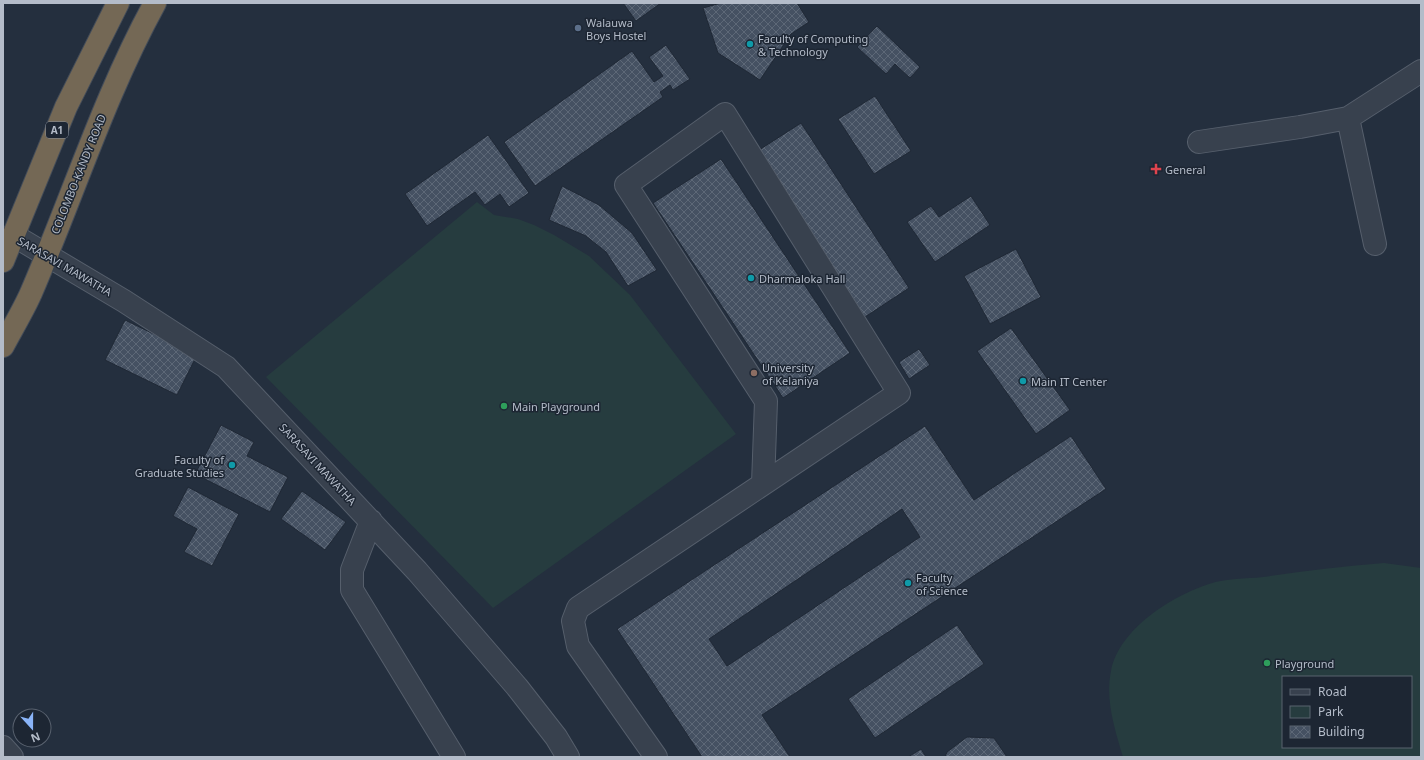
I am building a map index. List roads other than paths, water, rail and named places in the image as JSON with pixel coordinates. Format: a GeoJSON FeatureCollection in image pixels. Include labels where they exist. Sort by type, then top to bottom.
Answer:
{"type":"FeatureCollection","features":[{"type":"Feature","properties":{"kind":"highway","name":"COLOMBO-KANDY ROAD"},"geometry":{"type":"LineString","coordinates":[[3,346],[30,294],[102,113],[132,45],[155,3]]}},
{"type":"Feature","properties":{"kind":"highway","name":"A1"},"geometry":{"type":"LineString","coordinates":[[3,261],[66,107],[113,5]]}},
{"type":"Feature","properties":{"kind":"street"},"geometry":{"type":"LineString","coordinates":[[1199,142],[1300,127],[1348,118],[1421,71]]}},
{"type":"Feature","properties":{"kind":"street"},"geometry":{"type":"LineString","coordinates":[[656,757],[580,651],[574,631],[574,615],[578,608],[899,393],[725,114],[626,185],[766,400],[762,484]]}},
{"type":"Feature","properties":{"kind":"street"},"geometry":{"type":"LineString","coordinates":[[1348,118],[1376,244]]}},
{"type":"Feature","properties":{"kind":"street","name":"SARASAVI MAWATHA"},"geometry":{"type":"LineString","coordinates":[[13,235],[124,301],[226,367],[371,521],[517,687],[556,737],[568,757]]}},
{"type":"Feature","properties":{"kind":"street"},"geometry":{"type":"LineString","coordinates":[[371,521],[352,570],[352,590],[454,757]]}},
{"type":"Feature","properties":{"kind":"street"},"geometry":{"type":"LineString","coordinates":[[3,747],[12,757]]}},
{"type":"Feature","properties":{"kind":"place","name":"Walauwa Boys Hostel"},"geometry":{"type":"Point","coordinates":[578,28]}},
{"type":"Feature","properties":{"kind":"place","name":"Faculty of Computing & Technology"},"geometry":{"type":"Point","coordinates":[750,44]}},
{"type":"Feature","properties":{"kind":"place","name":"General"},"geometry":{"type":"Point","coordinates":[1156,169]}},
{"type":"Feature","properties":{"kind":"place","name":"Dharmaloka Hall"},"geometry":{"type":"Point","coordinates":[751,278]}},
{"type":"Feature","properties":{"kind":"place","name":"University of Kelaniya"},"geometry":{"type":"Point","coordinates":[754,373]}},
{"type":"Feature","properties":{"kind":"place","name":"Main IT Center"},"geometry":{"type":"Point","coordinates":[1023,381]}},
{"type":"Feature","properties":{"kind":"place","name":"Main Playground"},"geometry":{"type":"Point","coordinates":[504,406]}},
{"type":"Feature","properties":{"kind":"place","name":"Faculty of Graduate Studies"},"geometry":{"type":"Point","coordinates":[232,465]}},
{"type":"Feature","properties":{"kind":"place","name":"Faculty of Science"},"geometry":{"type":"Point","coordinates":[908,583]}},
{"type":"Feature","properties":{"kind":"place","name":"Playground"},"geometry":{"type":"Point","coordinates":[1267,663]}}]}
